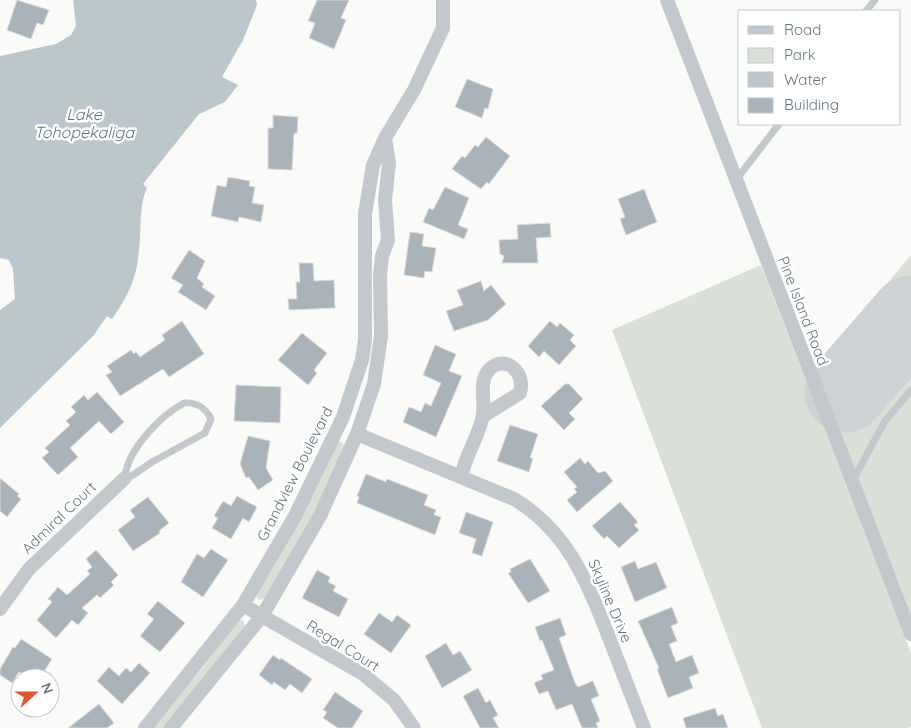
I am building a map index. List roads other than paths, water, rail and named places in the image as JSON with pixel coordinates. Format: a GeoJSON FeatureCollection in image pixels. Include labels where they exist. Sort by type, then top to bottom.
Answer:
{"type":"FeatureCollection","features":[{"type":"Feature","properties":{"kind":"street","name":"Grandview Boulevard"},"geometry":{"type":"LineString","coordinates":[[145,728],[243,605],[295,516],[340,424],[362,360],[366,321],[365,214],[373,165],[384,138],[414,90],[443,28],[442,0]]}},
{"type":"Feature","properties":{"kind":"street","name":"Pine Island Road"},"geometry":{"type":"LineString","coordinates":[[668,0],[911,634]]}},
{"type":"Feature","properties":{"kind":"street"},"geometry":{"type":"LineString","coordinates":[[171,728],[262,616],[320,516],[357,434],[374,384],[381,336],[380,274],[382,256],[388,240],[385,200],[389,163],[384,138]]}},
{"type":"Feature","properties":{"kind":"street"},"geometry":{"type":"LineString","coordinates":[[460,477],[463,463],[483,416]]}},
{"type":"Feature","properties":{"kind":"street","name":"Skyline Drive"},"geometry":{"type":"LineString","coordinates":[[357,434],[514,499],[531,509],[565,544],[588,583],[644,728]]}},
{"type":"Feature","properties":{"kind":"street","name":"Admiral Court"},"geometry":{"type":"LineString","coordinates":[[0,609],[29,570],[125,478]]}},
{"type":"Feature","properties":{"kind":"street","name":"Regal Court"},"geometry":{"type":"LineString","coordinates":[[243,605],[363,674],[394,700],[414,728]]}},
{"type":"Feature","properties":{"kind":"lane"},"geometry":{"type":"LineString","coordinates":[[867,10],[875,0]]}},
{"type":"Feature","properties":{"kind":"lane"},"geometry":{"type":"LineString","coordinates":[[736,180],[778,125]]}},
{"type":"Feature","properties":{"kind":"lane"},"geometry":{"type":"LineString","coordinates":[[852,482],[885,421],[911,390]]}},
{"type":"Feature","properties":{"kind":"lane"},"geometry":{"type":"LineString","coordinates":[[191,403],[208,412],[211,419],[205,433],[152,462],[134,475],[125,478],[134,449],[176,408],[191,403]]}},
{"type":"Feature","properties":{"kind":"water","name":"Lake Tohopekaliga"},"geometry":{"type":"Polygon","coordinates":[[[73,0],[256,0],[257,5],[243,40],[222,77],[238,85],[225,102],[199,114],[143,184],[147,188],[142,206],[138,261],[125,299],[112,319],[107,316],[94,335],[0,428],[0,310],[15,299],[13,269],[9,260],[0,258],[0,56],[56,44],[71,35],[76,26],[73,0]]]}}]}
